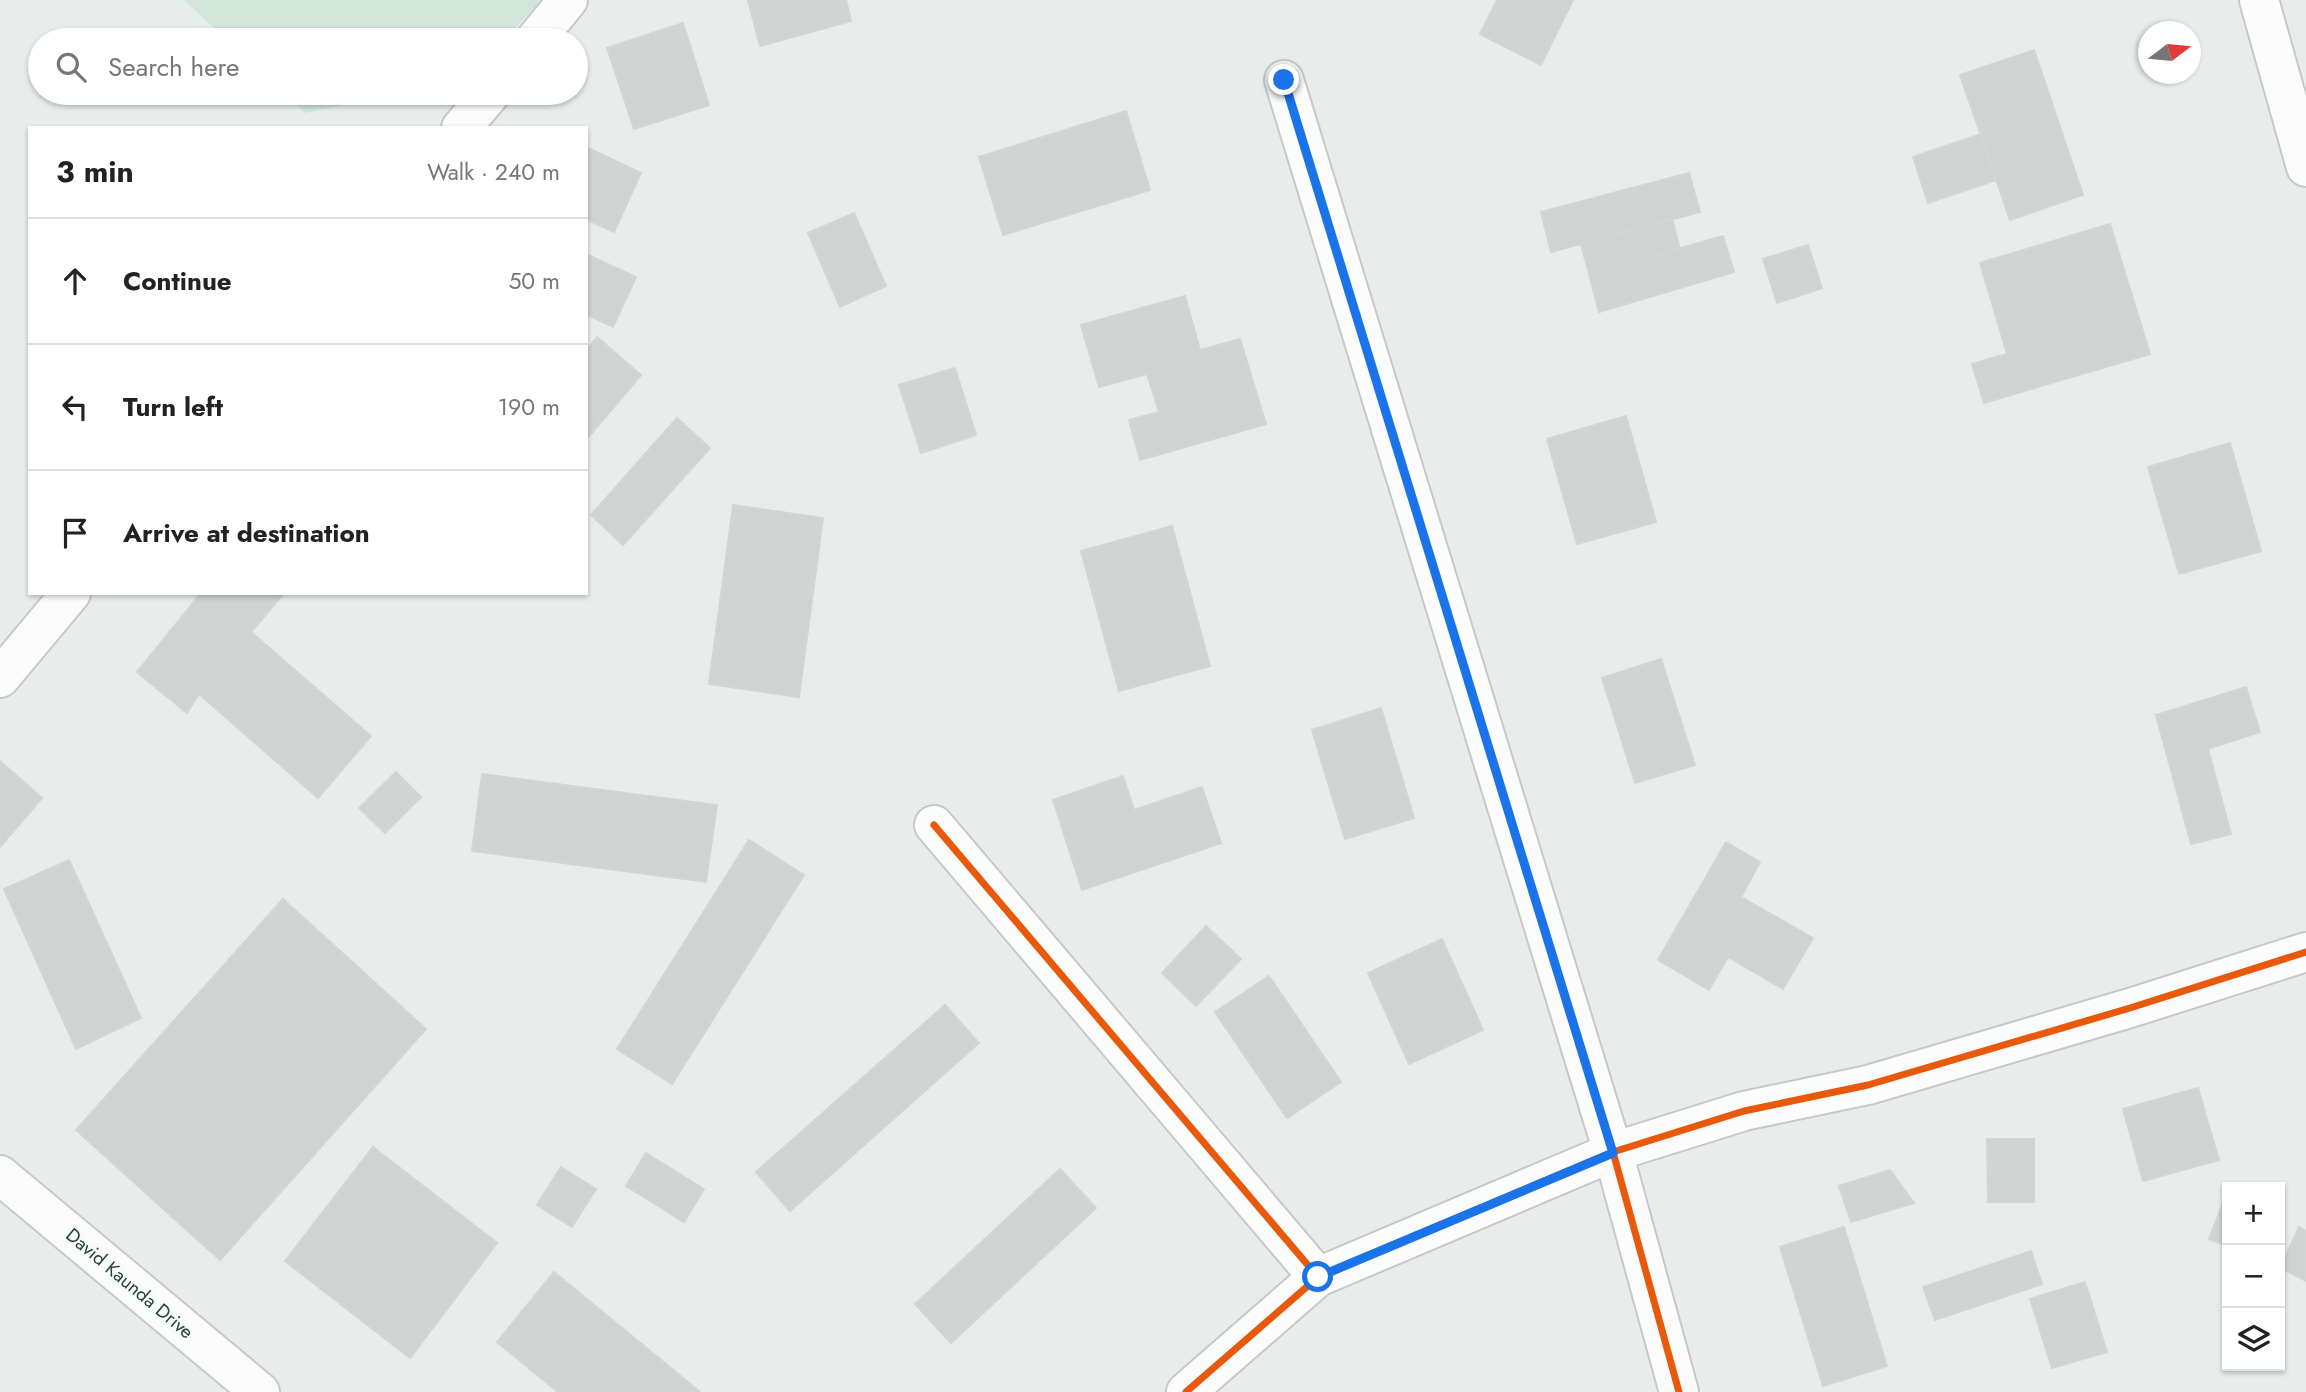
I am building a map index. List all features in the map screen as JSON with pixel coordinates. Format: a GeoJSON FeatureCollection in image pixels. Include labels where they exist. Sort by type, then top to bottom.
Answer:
{"type":"FeatureCollection","features":[{"type":"Feature","properties":{"kind":"street"},"geometry":{"type":"LineString","coordinates":[[545,28],[568,0]]}},
{"type":"Feature","properties":{"kind":"street"},"geometry":{"type":"LineString","coordinates":[[2259,0],[2306,167]]}},
{"type":"Feature","properties":{"kind":"street"},"geometry":{"type":"LineString","coordinates":[[1284,80],[1613,1153],[1679,1392]]}},
{"type":"Feature","properties":{"kind":"street"},"geometry":{"type":"LineString","coordinates":[[463,126],[481,105]]}},
{"type":"Feature","properties":{"kind":"street"},"geometry":{"type":"LineString","coordinates":[[0,678],[69,595]]}},
{"type":"Feature","properties":{"kind":"street"},"geometry":{"type":"LineString","coordinates":[[933,825],[1318,1277]]}},
{"type":"Feature","properties":{"kind":"street"},"geometry":{"type":"LineString","coordinates":[[1186,1392],[1318,1277],[1613,1153],[1744,1111],[1881,1081],[2130,1008],[2306,952]]}},
{"type":"Feature","properties":{"kind":"street","name":"David Kaunda Drive"},"geometry":{"type":"LineString","coordinates":[[0,1175],[260,1392]]}},
{"type":"Feature","properties":{"kind":"green space"},"geometry":{"type":"Polygon","coordinates":[[[184,0],[542,0],[515,28],[214,28],[184,0]]]}},
{"type":"Feature","properties":{"kind":"green space"},"geometry":{"type":"Polygon","coordinates":[[[296,105],[344,105],[305,113],[296,105]]]}},
{"type":"Feature","properties":{"kind":"building"},"geometry":{"type":"Polygon","coordinates":[[[748,0],[846,0],[851,21],[760,46],[748,0]]]}},
{"type":"Feature","properties":{"kind":"building"},"geometry":{"type":"Polygon","coordinates":[[[1497,0],[1573,0],[1541,65],[1480,34],[1497,0]]]}},
{"type":"Feature","properties":{"kind":"building"},"geometry":{"type":"Polygon","coordinates":[[[683,23],[709,105],[634,129],[607,48],[683,23]]]}},
{"type":"Feature","properties":{"kind":"building"},"geometry":{"type":"Polygon","coordinates":[[[2034,50],[2083,195],[2010,220],[1960,75],[2034,50]]]}},
{"type":"Feature","properties":{"kind":"building"},"geometry":{"type":"Polygon","coordinates":[[[1126,111],[1150,190],[1003,235],[979,157],[1126,111]]]}},
{"type":"Feature","properties":{"kind":"building"},"geometry":{"type":"Polygon","coordinates":[[[1981,134],[1996,180],[1928,203],[1913,157],[1981,134]]]}},
{"type":"Feature","properties":{"kind":"building"},"geometry":{"type":"Polygon","coordinates":[[[588,148],[641,173],[614,232],[588,220],[588,148]]]}},
{"type":"Feature","properties":{"kind":"building"},"geometry":{"type":"Polygon","coordinates":[[[1689,173],[1700,212],[1551,252],[1541,212],[1689,173]]]}},
{"type":"Feature","properties":{"kind":"building"},"geometry":{"type":"Polygon","coordinates":[[[854,213],[886,286],[840,307],[808,233],[854,213]]]}},
{"type":"Feature","properties":{"kind":"building"},"geometry":{"type":"Polygon","coordinates":[[[1672,218],[1680,249],[1589,274],[1581,244],[1672,218]]]}},
{"type":"Feature","properties":{"kind":"building"},"geometry":{"type":"Polygon","coordinates":[[[2110,224],[2150,354],[1984,403],[1972,364],[2007,354],[1980,263],[2110,224]]]}},
{"type":"Feature","properties":{"kind":"building"},"geometry":{"type":"Polygon","coordinates":[[[1723,236],[1734,272],[1599,312],[1589,274],[1723,236]]]}},
{"type":"Feature","properties":{"kind":"building"},"geometry":{"type":"Polygon","coordinates":[[[1808,245],[1822,288],[1777,303],[1763,259],[1808,245]]]}},
{"type":"Feature","properties":{"kind":"building"},"geometry":{"type":"Polygon","coordinates":[[[588,255],[636,277],[613,327],[588,315],[588,255]]]}},
{"type":"Feature","properties":{"kind":"building"},"geometry":{"type":"Polygon","coordinates":[[[1185,296],[1200,350],[1240,339],[1266,424],[1140,460],[1129,420],[1159,412],[1147,374],[1099,387],[1081,325],[1185,296]]]}},
{"type":"Feature","properties":{"kind":"building"},"geometry":{"type":"Polygon","coordinates":[[[597,337],[641,375],[588,438],[588,348],[597,337]]]}},
{"type":"Feature","properties":{"kind":"building"},"geometry":{"type":"Polygon","coordinates":[[[955,368],[976,435],[921,453],[899,385],[955,368]]]}},
{"type":"Feature","properties":{"kind":"building"},"geometry":{"type":"Polygon","coordinates":[[[1626,416],[1656,522],[1577,544],[1547,439],[1626,416]]]}},
{"type":"Feature","properties":{"kind":"building"},"geometry":{"type":"Polygon","coordinates":[[[677,418],[710,448],[623,545],[591,515],[677,418]]]}},
{"type":"Feature","properties":{"kind":"building"},"geometry":{"type":"Polygon","coordinates":[[[2230,443],[2261,551],[2179,574],[2148,467],[2230,443]]]}},
{"type":"Feature","properties":{"kind":"building"},"geometry":{"type":"Polygon","coordinates":[[[733,505],[823,518],[799,697],[709,684],[733,505]]]}},
{"type":"Feature","properties":{"kind":"building"},"geometry":{"type":"Polygon","coordinates":[[[1172,526],[1210,666],[1119,691],[1081,551],[1172,526]]]}},
{"type":"Feature","properties":{"kind":"building"},"geometry":{"type":"Polygon","coordinates":[[[199,595],[282,595],[199,694],[187,713],[137,672],[199,595]]]}},
{"type":"Feature","properties":{"kind":"building"},"geometry":{"type":"Polygon","coordinates":[[[251,632],[371,736],[318,798],[199,694],[251,632]]]}},
{"type":"Feature","properties":{"kind":"building"},"geometry":{"type":"Polygon","coordinates":[[[1661,659],[1695,765],[1635,783],[1602,678],[1661,659]]]}},
{"type":"Feature","properties":{"kind":"building"},"geometry":{"type":"Polygon","coordinates":[[[2246,687],[2260,732],[2208,749],[2156,715],[2246,687]]]}},
{"type":"Feature","properties":{"kind":"building"},"geometry":{"type":"Polygon","coordinates":[[[1381,708],[1414,818],[1345,839],[1312,730],[1381,708]]]}},
{"type":"Feature","properties":{"kind":"building"},"geometry":{"type":"Polygon","coordinates":[[[2156,715],[2208,749],[2231,834],[2191,844],[2156,715]]]}},
{"type":"Feature","properties":{"kind":"building"},"geometry":{"type":"Polygon","coordinates":[[[0,761],[42,798],[0,847],[0,761]]]}},
{"type":"Feature","properties":{"kind":"building"},"geometry":{"type":"Polygon","coordinates":[[[396,772],[421,797],[385,833],[359,808],[396,772]]]}},
{"type":"Feature","properties":{"kind":"building"},"geometry":{"type":"Polygon","coordinates":[[[482,774],[717,805],[706,882],[472,851],[482,774]]]}},
{"type":"Feature","properties":{"kind":"building"},"geometry":{"type":"Polygon","coordinates":[[[1123,776],[1134,810],[1202,787],[1221,843],[1082,890],[1053,800],[1123,776]]]}},
{"type":"Feature","properties":{"kind":"building"},"geometry":{"type":"Polygon","coordinates":[[[749,840],[804,875],[672,1084],[617,1049],[749,840]]]}},
{"type":"Feature","properties":{"kind":"building"},"geometry":{"type":"Polygon","coordinates":[[[1726,842],[1760,862],[1741,897],[1813,938],[1783,989],[1728,957],[1709,990],[1658,960],[1726,842]]]}},
{"type":"Feature","properties":{"kind":"building"},"geometry":{"type":"Polygon","coordinates":[[[69,860],[141,1018],[76,1049],[4,889],[69,860]]]}},
{"type":"Feature","properties":{"kind":"building"},"geometry":{"type":"Polygon","coordinates":[[[283,899],[426,1029],[220,1260],[76,1130],[283,899]]]}},
{"type":"Feature","properties":{"kind":"building"},"geometry":{"type":"Polygon","coordinates":[[[1206,926],[1241,959],[1196,1006],[1162,973],[1206,926]]]}},
{"type":"Feature","properties":{"kind":"building"},"geometry":{"type":"Polygon","coordinates":[[[1442,939],[1483,1030],[1409,1064],[1368,973],[1442,939]]]}},
{"type":"Feature","properties":{"kind":"building"},"geometry":{"type":"Polygon","coordinates":[[[1269,976],[1341,1082],[1287,1118],[1215,1012],[1269,976]]]}},
{"type":"Feature","properties":{"kind":"building"},"geometry":{"type":"Polygon","coordinates":[[[945,1005],[979,1043],[790,1211],[756,1172],[945,1005]]]}},
{"type":"Feature","properties":{"kind":"building"},"geometry":{"type":"Polygon","coordinates":[[[2198,1088],[2219,1160],[2143,1181],[2123,1109],[2198,1088]]]}},
{"type":"Feature","properties":{"kind":"building"},"geometry":{"type":"Polygon","coordinates":[[[1987,1139],[2034,1139],[2034,1202],[1988,1202],[1987,1139]]]}},
{"type":"Feature","properties":{"kind":"building"},"geometry":{"type":"Polygon","coordinates":[[[373,1147],[497,1243],[410,1358],[285,1261],[373,1147]]]}},
{"type":"Feature","properties":{"kind":"building"},"geometry":{"type":"Polygon","coordinates":[[[646,1153],[704,1189],[684,1222],[626,1186],[646,1153]]]}},
{"type":"Feature","properties":{"kind":"building"},"geometry":{"type":"Polygon","coordinates":[[[561,1167],[596,1189],[572,1227],[537,1205],[561,1167]]]}},
{"type":"Feature","properties":{"kind":"building"},"geometry":{"type":"Polygon","coordinates":[[[1060,1169],[1096,1208],[951,1343],[915,1304],[1060,1169]]]}},
{"type":"Feature","properties":{"kind":"building"},"geometry":{"type":"Polygon","coordinates":[[[1890,1170],[1914,1203],[1851,1222],[1839,1186],[1890,1170]]]}},
{"type":"Feature","properties":{"kind":"building"},"geometry":{"type":"Polygon","coordinates":[[[2222,1206],[2222,1244],[2209,1239],[2222,1206]]]}},
{"type":"Feature","properties":{"kind":"building"},"geometry":{"type":"Polygon","coordinates":[[[1844,1227],[1887,1366],[1823,1386],[1780,1247],[1844,1227]]]}},
{"type":"Feature","properties":{"kind":"building"},"geometry":{"type":"Polygon","coordinates":[[[2299,1227],[2306,1231],[2306,1281],[2285,1270],[2285,1257],[2299,1227]]]}},
{"type":"Feature","properties":{"kind":"building"},"geometry":{"type":"Polygon","coordinates":[[[2031,1251],[2042,1284],[1935,1320],[1923,1287],[2031,1251]]]}},
{"type":"Feature","properties":{"kind":"building"},"geometry":{"type":"Polygon","coordinates":[[[554,1272],[699,1391],[558,1392],[497,1342],[554,1272]]]}},
{"type":"Feature","properties":{"kind":"building"},"geometry":{"type":"Polygon","coordinates":[[[2085,1282],[2107,1352],[2052,1368],[2030,1299],[2085,1282]]]}},
{"type":"Feature","properties":{"kind":"cycle path"},"geometry":{"type":"LineString","coordinates":[[1284,80],[1613,1152],[1679,1392]]}},
{"type":"Feature","properties":{"kind":"cycle path"},"geometry":{"type":"LineString","coordinates":[[934,825],[1318,1277]]}},
{"type":"Feature","properties":{"kind":"cycle path"},"geometry":{"type":"LineString","coordinates":[[1186,1392],[1318,1277],[1613,1152],[1744,1111],[1868,1085],[2130,1008],[2306,952]]}},
{"type":"Feature","properties":{"kind":"route"},"geometry":{"type":"LineString","coordinates":[[1284,80],[1613,1153],[1318,1277]]}}]}
